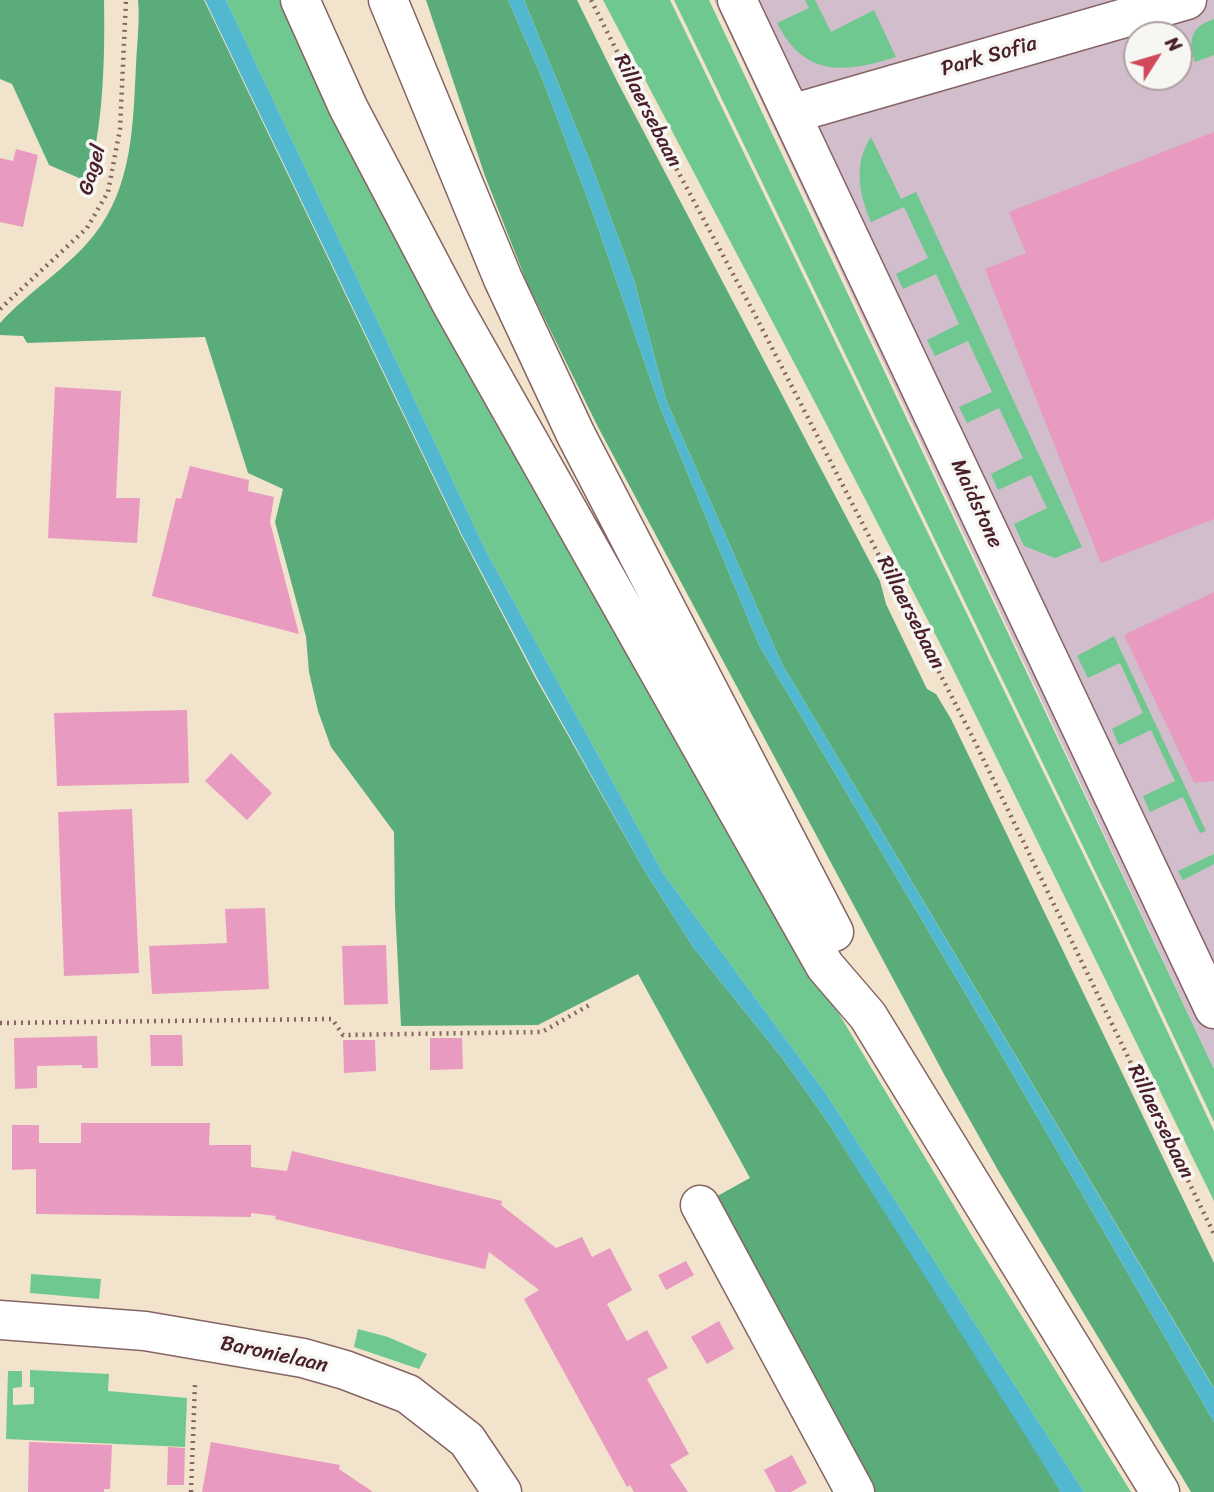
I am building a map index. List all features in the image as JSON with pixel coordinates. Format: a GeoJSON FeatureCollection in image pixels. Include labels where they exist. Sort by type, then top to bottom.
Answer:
{"type":"FeatureCollection","features":[{"type":"Feature","properties":{"kind":"street"},"geometry":{"type":"LineString","coordinates":[[300,0],[348,107],[452,305],[825,966],[868,1016],[1160,1492]]}},
{"type":"Feature","properties":{"kind":"street"},"geometry":{"type":"LineString","coordinates":[[387,0],[503,279],[576,436],[846,955],[868,1016]]}},
{"type":"Feature","properties":{"kind":"street","name":"Maidstone"},"geometry":{"type":"LineString","coordinates":[[737,0],[1214,1009]]}},
{"type":"Feature","properties":{"kind":"street","name":"Park Sofia"},"geometry":{"type":"LineString","coordinates":[[791,114],[1187,0]]}},
{"type":"Feature","properties":{"kind":"street"},"geometry":{"type":"LineString","coordinates":[[700,1205],[855,1492]]}},
{"type":"Feature","properties":{"kind":"street","name":"Baronielaan"},"geometry":{"type":"LineString","coordinates":[[0,1320],[145,1331],[303,1358],[345,1370],[408,1394],[467,1440],[502,1492]]}},
{"type":"Feature","properties":{"kind":"path","name":"Gagel"},"geometry":{"type":"LineString","coordinates":[[0,309],[87,228],[108,192],[120,129],[126,0]]}},
{"type":"Feature","properties":{"kind":"path","name":"Rillaersebaan"},"geometry":{"type":"LineString","coordinates":[[591,0],[948,689],[1214,1234]]}},
{"type":"Feature","properties":{"kind":"path"},"geometry":{"type":"LineString","coordinates":[[0,1023],[332,1019],[342,1035],[541,1032],[591,1004]]}},
{"type":"Feature","properties":{"kind":"path"},"geometry":{"type":"LineString","coordinates":[[191,1492],[197,1339]]}},
{"type":"Feature","properties":{"kind":"shaded area"},"geometry":{"type":"Polygon","coordinates":[[[714,0],[1214,0],[1214,1069],[714,0]]]}},
{"type":"Feature","properties":{"kind":"green space"},"geometry":{"type":"Polygon","coordinates":[[[0,0],[104,0],[100,117],[86,181],[49,165],[12,84],[0,79],[0,0]]]}},
{"type":"Feature","properties":{"kind":"green space"},"geometry":{"type":"Polygon","coordinates":[[[138,0],[204,0],[461,535],[535,677],[643,868],[693,947],[783,1059],[827,1121],[1061,1492],[872,1492],[712,1199],[750,1178],[638,974],[538,1025],[401,1026],[394,832],[331,747],[318,711],[309,672],[306,637],[275,522],[283,489],[248,473],[205,337],[27,343],[23,336],[0,335],[0,323],[84,247],[107,216],[117,196],[132,131],[138,0]]]}},
{"type":"Feature","properties":{"kind":"green space"},"geometry":{"type":"Polygon","coordinates":[[[226,0],[282,0],[763,887],[972,1236],[1131,1492],[1084,1492],[825,1092],[663,873],[487,553],[226,0]]]}},
{"type":"Feature","properties":{"kind":"green space"},"geometry":{"type":"Polygon","coordinates":[[[426,0],[508,0],[542,78],[594,216],[660,407],[759,645],[997,1047],[1214,1422],[1214,1492],[1191,1492],[999,1172],[598,427],[527,283],[485,176],[426,0]]]}},
{"type":"Feature","properties":{"kind":"green space"},"geometry":{"type":"Polygon","coordinates":[[[524,0],[577,0],[880,581],[886,604],[927,689],[936,694],[951,719],[1214,1263],[1214,1388],[782,664],[666,400],[634,280],[590,161],[524,0]]]}},
{"type":"Feature","properties":{"kind":"green space"},"geometry":{"type":"Polygon","coordinates":[[[603,0],[670,0],[1118,926],[1214,1131],[1214,1201],[949,661],[603,0]]]}},
{"type":"Feature","properties":{"kind":"green space"},"geometry":{"type":"Polygon","coordinates":[[[674,0],[709,0],[1214,1069],[1214,1122],[1121,925],[674,0]]]}},
{"type":"Feature","properties":{"kind":"green space"},"geometry":{"type":"Polygon","coordinates":[[[805,0],[815,0],[831,32],[874,10],[896,57],[843,68],[828,67],[800,54],[777,23],[809,8],[805,0]]]}},
{"type":"Feature","properties":{"kind":"green space"},"geometry":{"type":"Polygon","coordinates":[[[1214,19],[1214,55],[1195,62],[1193,35],[1214,19]]]}},
{"type":"Feature","properties":{"kind":"green space"},"geometry":{"type":"Polygon","coordinates":[[[871,137],[901,199],[916,192],[1082,547],[1055,558],[1024,546],[1014,524],[1047,508],[1031,475],[998,490],[991,474],[1023,458],[999,408],[967,423],[959,407],[992,392],[968,341],[935,356],[927,340],[959,324],[936,274],[903,289],[896,274],[928,258],[904,207],[871,222],[863,201],[860,168],[865,147],[871,137]]]}},
{"type":"Feature","properties":{"kind":"green space"},"geometry":{"type":"Polygon","coordinates":[[[1114,636],[1206,831],[1200,833],[1183,797],[1150,812],[1143,796],[1175,781],[1151,730],[1119,745],[1112,729],[1143,713],[1120,663],[1088,678],[1077,656],[1114,636]]]}},
{"type":"Feature","properties":{"kind":"green space"},"geometry":{"type":"Polygon","coordinates":[[[1214,854],[1214,864],[1183,880],[1178,871],[1214,854]]]}},
{"type":"Feature","properties":{"kind":"green space"},"geometry":{"type":"Polygon","coordinates":[[[31,1274],[101,1279],[99,1299],[30,1293],[31,1274]]]}},
{"type":"Feature","properties":{"kind":"green space"},"geometry":{"type":"Polygon","coordinates":[[[358,1329],[388,1337],[427,1354],[419,1369],[354,1347],[358,1329]]]}},
{"type":"Feature","properties":{"kind":"green space"},"geometry":{"type":"Polygon","coordinates":[[[30,1370],[109,1374],[108,1391],[187,1398],[185,1447],[6,1439],[8,1371],[22,1371],[22,1387],[13,1388],[13,1405],[34,1404],[30,1370]]]}},
{"type":"Feature","properties":{"kind":"water"},"geometry":{"type":"Polygon","coordinates":[[[205,0],[226,0],[487,553],[663,873],[825,1092],[1084,1492],[1061,1492],[827,1121],[783,1059],[693,947],[643,868],[536,676],[462,535],[205,0]]]}},
{"type":"Feature","properties":{"kind":"water"},"geometry":{"type":"Polygon","coordinates":[[[508,0],[524,0],[590,161],[634,280],[666,400],[782,664],[1214,1388],[1214,1422],[997,1047],[759,645],[660,407],[594,216],[542,78],[508,0]]]}},
{"type":"Feature","properties":{"kind":"building"},"geometry":{"type":"Polygon","coordinates":[[[1214,132],[1214,519],[1101,563],[985,269],[1026,253],[1009,212],[1214,132]]]}},
{"type":"Feature","properties":{"kind":"building"},"geometry":{"type":"Polygon","coordinates":[[[16,149],[38,155],[23,227],[0,222],[0,158],[13,161],[16,149]]]}},
{"type":"Feature","properties":{"kind":"building"},"geometry":{"type":"Polygon","coordinates":[[[55,387],[121,391],[116,498],[140,498],[137,543],[48,538],[55,387]]]}},
{"type":"Feature","properties":{"kind":"building"},"geometry":{"type":"Polygon","coordinates":[[[190,466],[249,480],[248,491],[274,497],[270,522],[299,634],[152,596],[176,498],[181,499],[190,466]]]}},
{"type":"Feature","properties":{"kind":"building"},"geometry":{"type":"Polygon","coordinates":[[[1214,592],[1214,781],[1194,783],[1124,635],[1214,592]]]}},
{"type":"Feature","properties":{"kind":"building"},"geometry":{"type":"Polygon","coordinates":[[[187,710],[189,783],[57,786],[54,713],[187,710]]]}},
{"type":"Feature","properties":{"kind":"building"},"geometry":{"type":"Polygon","coordinates":[[[231,753],[272,793],[247,820],[205,781],[231,753]]]}},
{"type":"Feature","properties":{"kind":"building"},"geometry":{"type":"Polygon","coordinates":[[[132,809],[139,973],[64,976],[58,812],[132,809]]]}},
{"type":"Feature","properties":{"kind":"building"},"geometry":{"type":"Polygon","coordinates":[[[265,908],[269,989],[152,994],[149,946],[227,943],[225,909],[265,908]]]}},
{"type":"Feature","properties":{"kind":"building"},"geometry":{"type":"Polygon","coordinates":[[[386,945],[388,1004],[344,1005],[342,946],[386,945]]]}},
{"type":"Feature","properties":{"kind":"building"},"geometry":{"type":"Polygon","coordinates":[[[150,1035],[182,1035],[183,1066],[151,1066],[150,1035]]]}},
{"type":"Feature","properties":{"kind":"building"},"geometry":{"type":"Polygon","coordinates":[[[97,1036],[98,1068],[82,1068],[82,1065],[37,1066],[37,1088],[15,1089],[14,1038],[97,1036]]]}},
{"type":"Feature","properties":{"kind":"building"},"geometry":{"type":"Polygon","coordinates":[[[430,1038],[462,1038],[463,1069],[430,1070],[430,1038]]]}},
{"type":"Feature","properties":{"kind":"building"},"geometry":{"type":"Polygon","coordinates":[[[343,1040],[375,1040],[376,1071],[344,1073],[343,1040]]]}},
{"type":"Feature","properties":{"kind":"building"},"geometry":{"type":"Polygon","coordinates":[[[81,1123],[210,1123],[209,1145],[251,1145],[251,1167],[287,1171],[292,1151],[502,1201],[501,1205],[556,1248],[582,1237],[592,1257],[610,1248],[632,1290],[607,1304],[627,1341],[647,1330],[668,1368],[647,1379],[689,1454],[670,1465],[688,1492],[634,1492],[630,1485],[627,1487],[524,1299],[539,1290],[489,1252],[485,1269],[275,1219],[276,1216],[251,1213],[251,1217],[36,1214],[36,1169],[12,1170],[12,1125],[39,1125],[39,1143],[81,1143],[81,1123]]]}},
{"type":"Feature","properties":{"kind":"building"},"geometry":{"type":"Polygon","coordinates":[[[686,1261],[694,1275],[666,1290],[658,1275],[686,1261]]]}},
{"type":"Feature","properties":{"kind":"building"},"geometry":{"type":"Polygon","coordinates":[[[719,1321],[734,1349],[707,1364],[691,1337],[719,1321]]]}},
{"type":"Feature","properties":{"kind":"building"},"geometry":{"type":"Polygon","coordinates":[[[29,1442],[112,1445],[110,1489],[104,1489],[104,1492],[28,1492],[29,1442]]]}},
{"type":"Feature","properties":{"kind":"building"},"geometry":{"type":"Polygon","coordinates":[[[211,1442],[340,1465],[339,1469],[373,1492],[202,1492],[211,1442]]]}},
{"type":"Feature","properties":{"kind":"building"},"geometry":{"type":"Polygon","coordinates":[[[168,1447],[185,1448],[184,1485],[167,1485],[168,1447]]]}},
{"type":"Feature","properties":{"kind":"building"},"geometry":{"type":"Polygon","coordinates":[[[792,1455],[807,1483],[791,1492],[776,1492],[764,1470],[792,1455]]]}}]}
